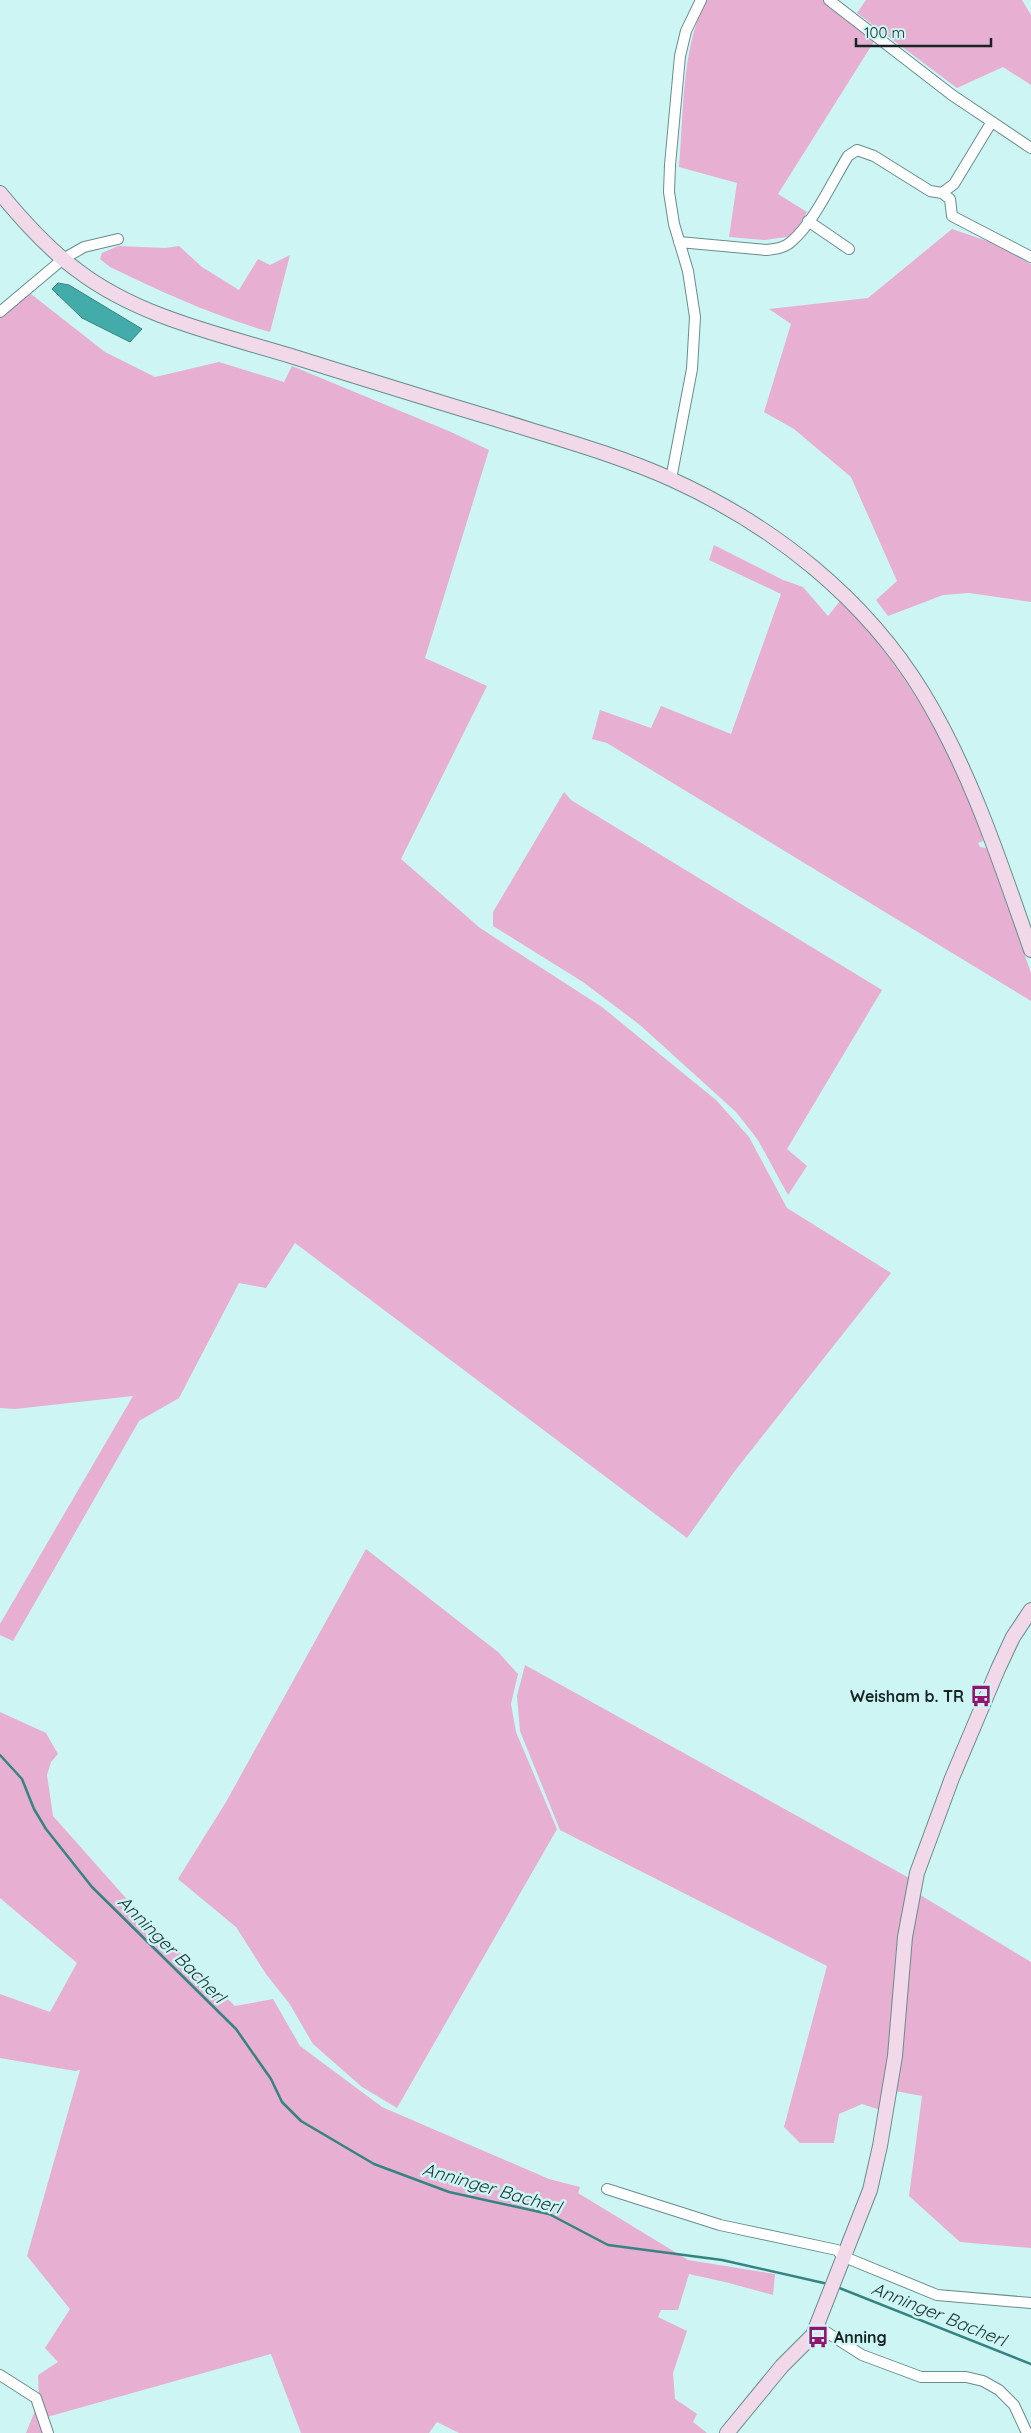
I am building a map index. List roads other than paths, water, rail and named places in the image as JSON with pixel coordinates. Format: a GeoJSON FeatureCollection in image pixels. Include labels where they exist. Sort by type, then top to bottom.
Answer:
{"type":"FeatureCollection","features":[{"type":"Feature","properties":{"kind":"main road"},"geometry":{"type":"LineString","coordinates":[[0,193],[15,211],[63,259],[79,272],[112,292],[169,318],[543,434],[671,479],[724,505],[798,554],[852,601],[900,660],[936,715],[968,776],[987,823],[1031,950]]}},
{"type":"Feature","properties":{"kind":"main road"},"geometry":{"type":"LineString","coordinates":[[727,2433],[782,2366],[807,2343],[817,2326],[842,2256],[870,2190],[880,2146],[892,2074],[907,1918],[919,1866],[952,1778],[998,1669],[1013,1637],[1031,1610]]}},
{"type":"Feature","properties":{"kind":"street"},"geometry":{"type":"LineString","coordinates":[[671,479],[692,368],[695,338],[693,295],[678,242],[669,192],[680,56],[686,31],[701,0]]}},
{"type":"Feature","properties":{"kind":"street"},"geometry":{"type":"LineString","coordinates":[[829,0],[991,123],[1031,148]]}},
{"type":"Feature","properties":{"kind":"street"},"geometry":{"type":"LineString","coordinates":[[942,192],[954,184],[991,123]]}},
{"type":"Feature","properties":{"kind":"street"},"geometry":{"type":"LineString","coordinates":[[678,242],[766,250],[779,249],[792,242],[808,221],[848,156],[857,150],[874,156],[930,191],[942,192],[950,199],[952,216],[1031,257]]}},
{"type":"Feature","properties":{"kind":"street"},"geometry":{"type":"LineString","coordinates":[[808,221],[849,249]]}},
{"type":"Feature","properties":{"kind":"street"},"geometry":{"type":"LineString","coordinates":[[0,312],[63,259],[84,247],[118,239]]}},
{"type":"Feature","properties":{"kind":"street"},"geometry":{"type":"LineString","coordinates":[[607,2189],[720,2225],[837,2250],[842,2256],[937,2295],[1031,2303]]}},
{"type":"Feature","properties":{"kind":"street"},"geometry":{"type":"LineString","coordinates":[[817,2326],[862,2355],[921,2377],[975,2378],[990,2384],[1014,2405],[1027,2433]]}},
{"type":"Feature","properties":{"kind":"street"},"geometry":{"type":"LineString","coordinates":[[0,2375],[36,2398],[48,2433]]}},
{"type":"Feature","properties":{"kind":"water"},"geometry":{"type":"Polygon","coordinates":[[[58,283],[69,285],[142,329],[130,342],[82,318],[52,289],[58,283]]]}},
{"type":"Feature","properties":{"kind":"waterway","name":"Anninger Bacherl"},"geometry":{"type":"LineString","coordinates":[[0,1755],[22,1779],[34,1809],[46,1829],[92,1887],[236,2029],[271,2079],[282,2102],[301,2121],[374,2164],[449,2192],[549,2214],[608,2245],[722,2260],[828,2284]]}},
{"type":"Feature","properties":{"kind":"waterway","name":"Anninger Bacherl"},"geometry":{"type":"LineString","coordinates":[[837,2287],[1031,2364]]}},
{"type":"Feature","properties":{"kind":"place","name":"Weisham b. TR"},"geometry":{"type":"Point","coordinates":[981,1696]}},
{"type":"Feature","properties":{"kind":"place","name":"Anning"},"geometry":{"type":"Point","coordinates":[818,2337]}}]}
